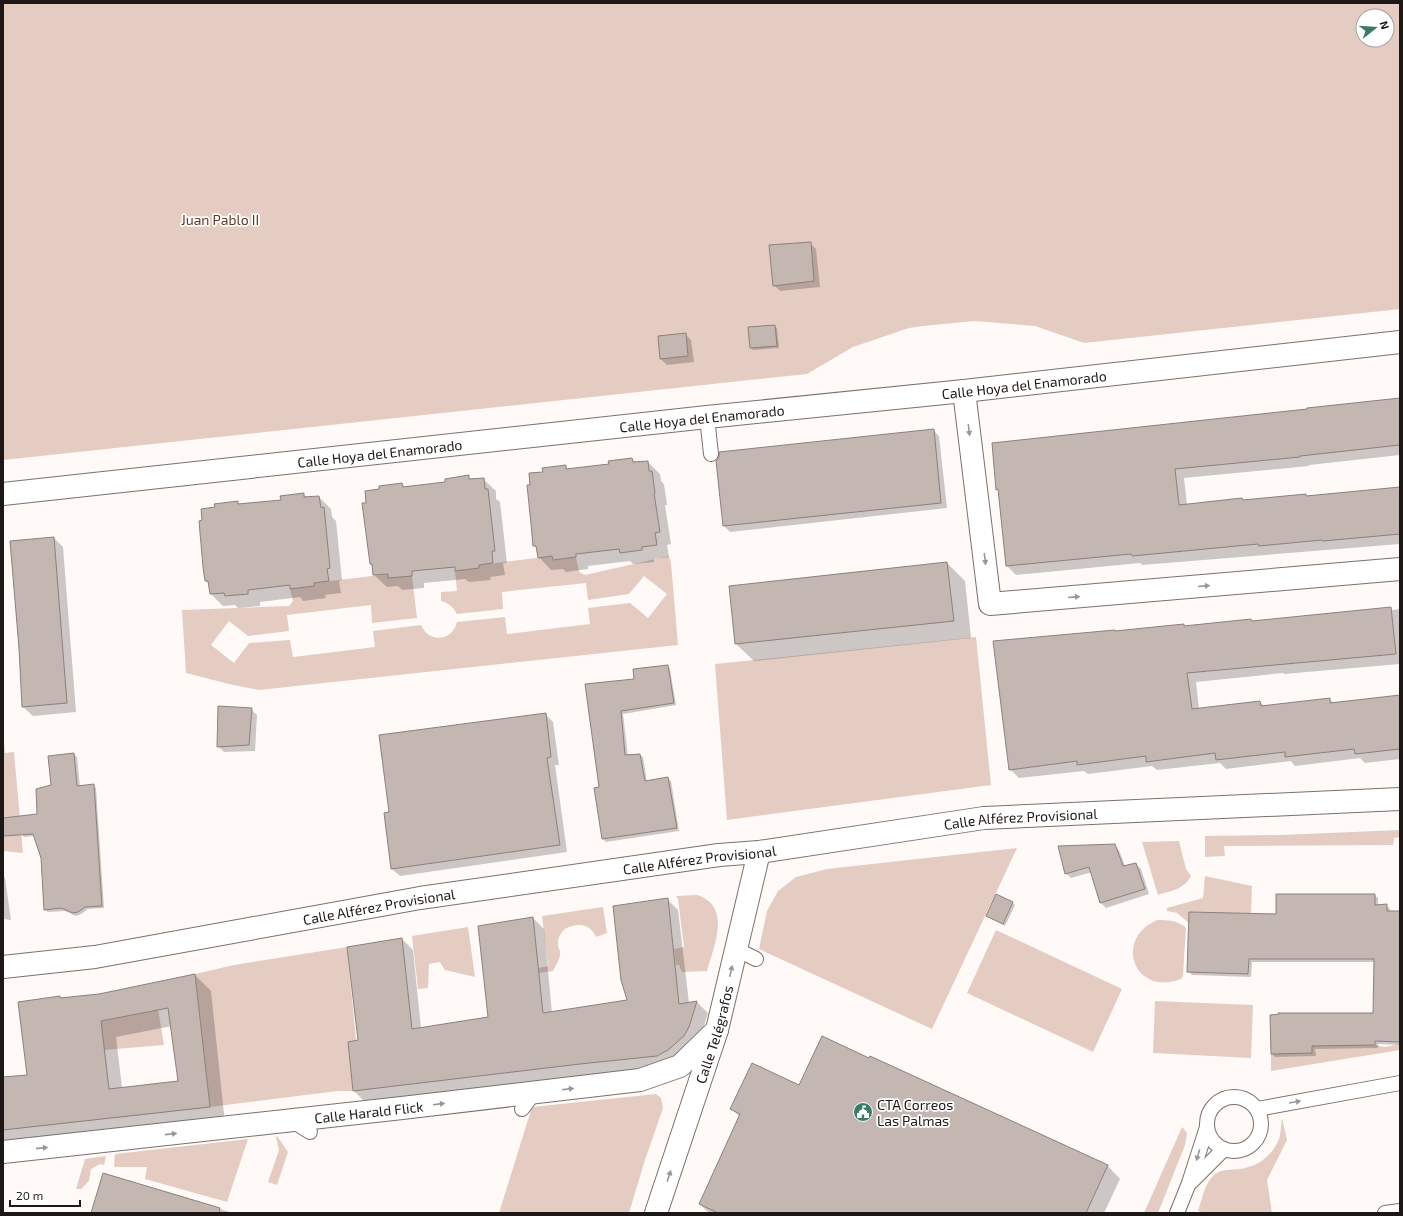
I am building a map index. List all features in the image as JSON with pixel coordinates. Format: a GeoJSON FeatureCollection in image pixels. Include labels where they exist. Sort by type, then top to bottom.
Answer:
{"type":"FeatureCollection","features":[{"type":"Feature","properties":{"kind":"street","name":"Calle Hoya del Enamorado"},"geometry":{"type":"LineString","coordinates":[[3,494],[707,417],[964,391],[1400,342]]}},
{"type":"Feature","properties":{"kind":"street"},"geometry":{"type":"LineString","coordinates":[[964,391],[990,604],[1400,569]]}},
{"type":"Feature","properties":{"kind":"street","name":"Calle Alférez Provisional"},"geometry":{"type":"LineString","coordinates":[[3,967],[95,957],[420,898],[719,855],[758,852],[984,818],[1400,799]]}},
{"type":"Feature","properties":{"kind":"street","name":"Calle Telégrafos"},"geometry":{"type":"LineString","coordinates":[[656,1213],[717,1030],[758,852]]}},
{"type":"Feature","properties":{"kind":"street","name":"Calle Harald Flick"},"geometry":{"type":"LineString","coordinates":[[3,1152],[291,1120],[528,1101],[640,1080],[680,1066],[717,1030]]}},
{"type":"Feature","properties":{"kind":"lane"},"geometry":{"type":"LineString","coordinates":[[707,417],[711,454]]}},
{"type":"Feature","properties":{"kind":"lane"},"geometry":{"type":"LineString","coordinates":[[736,949],[756,959]]}},
{"type":"Feature","properties":{"kind":"lane"},"geometry":{"type":"LineString","coordinates":[[1257,1109],[1400,1083]]}},
{"type":"Feature","properties":{"kind":"lane"},"geometry":{"type":"LineString","coordinates":[[1224,1098],[1242,1098],[1251,1102],[1257,1109],[1261,1117],[1262,1126],[1255,1142],[1248,1148],[1230,1152],[1214,1144],[1209,1136],[1207,1118],[1217,1103],[1224,1098]]}},
{"type":"Feature","properties":{"kind":"lane"},"geometry":{"type":"LineString","coordinates":[[291,1120],[310,1132]]}},
{"type":"Feature","properties":{"kind":"lane"},"geometry":{"type":"LineString","coordinates":[[1177,1213],[1189,1183],[1207,1127]]}},
{"type":"Feature","properties":{"kind":"lane"},"geometry":{"type":"LineString","coordinates":[[1189,1183],[1224,1149]]}},
{"type":"Feature","properties":{"kind":"lane"},"geometry":{"type":"LineString","coordinates":[[1385,1213],[1400,1210]]}},
{"type":"Feature","properties":{"kind":"green space","name":"Juan Pablo II"},"geometry":{"type":"Polygon","coordinates":[[[3,3],[1400,3],[1400,309],[1084,343],[1035,326],[974,321],[923,326],[909,328],[853,347],[807,374],[3,460],[3,3]]]}},
{"type":"Feature","properties":{"kind":"green space"},"geometry":{"type":"Polygon","coordinates":[[[552,556],[553,560],[576,557],[579,572],[585,575],[669,556],[671,563],[678,645],[259,690],[186,673],[182,610],[289,606],[293,601],[290,589],[314,586],[314,583],[388,574],[389,578],[412,576],[417,618],[372,623],[371,605],[287,615],[289,631],[248,636],[229,621],[211,645],[234,663],[249,643],[290,640],[293,657],[375,647],[373,631],[421,625],[429,635],[440,638],[451,633],[457,622],[505,617],[507,634],[590,624],[588,608],[630,603],[648,618],[667,594],[644,576],[629,594],[588,600],[586,583],[502,592],[503,609],[457,614],[454,609],[441,601],[441,592],[457,591],[455,571],[479,568],[479,565],[552,556]]]}},
{"type":"Feature","properties":{"kind":"green space"},"geometry":{"type":"Polygon","coordinates":[[[976,637],[991,785],[727,820],[715,664],[976,637]]]}},
{"type":"Feature","properties":{"kind":"green space"},"geometry":{"type":"Polygon","coordinates":[[[3,731],[5,753],[14,752],[23,853],[3,851],[3,731]]]}},
{"type":"Feature","properties":{"kind":"green space"},"geometry":{"type":"Polygon","coordinates":[[[1400,830],[1400,837],[1394,838],[1393,845],[1224,846],[1225,856],[1205,857],[1205,836],[1281,835],[1400,830]]]}},
{"type":"Feature","properties":{"kind":"green space"},"geometry":{"type":"Polygon","coordinates":[[[1179,841],[1186,869],[1191,876],[1181,887],[1158,895],[1142,842],[1179,841]]]}},
{"type":"Feature","properties":{"kind":"green space"},"geometry":{"type":"Polygon","coordinates":[[[1017,848],[932,1029],[759,949],[767,911],[778,891],[796,877],[827,869],[1017,848]]]}},
{"type":"Feature","properties":{"kind":"green space"},"geometry":{"type":"Polygon","coordinates":[[[1205,876],[1252,886],[1251,914],[1190,912],[1189,923],[1177,913],[1167,911],[1167,908],[1203,898],[1205,876]]]}},
{"type":"Feature","properties":{"kind":"green space"},"geometry":{"type":"Polygon","coordinates":[[[697,895],[708,900],[714,908],[718,928],[716,939],[707,971],[682,972],[679,965],[676,965],[674,949],[684,947],[678,899],[676,896],[697,895]]]}},
{"type":"Feature","properties":{"kind":"green space"},"geometry":{"type":"Polygon","coordinates":[[[603,907],[607,933],[596,937],[588,927],[585,926],[575,925],[567,928],[558,940],[560,956],[553,971],[539,973],[539,968],[548,966],[542,916],[603,907]]]}},
{"type":"Feature","properties":{"kind":"green space"},"geometry":{"type":"Polygon","coordinates":[[[1157,920],[1176,922],[1186,928],[1183,975],[1181,979],[1165,982],[1151,980],[1141,973],[1135,963],[1133,952],[1136,940],[1143,929],[1157,920]]]}},
{"type":"Feature","properties":{"kind":"green space"},"geometry":{"type":"Polygon","coordinates":[[[468,927],[475,977],[445,970],[440,962],[429,964],[428,988],[418,989],[412,936],[468,927]]]}},
{"type":"Feature","properties":{"kind":"green space"},"geometry":{"type":"Polygon","coordinates":[[[996,930],[1122,989],[1093,1052],[967,993],[996,930]]]}},
{"type":"Feature","properties":{"kind":"green space"},"geometry":{"type":"Polygon","coordinates":[[[347,947],[356,1040],[348,1042],[353,1091],[338,1091],[210,1107],[195,974],[234,965],[347,947]]]}},
{"type":"Feature","properties":{"kind":"green space"},"geometry":{"type":"Polygon","coordinates":[[[1155,1001],[1253,1005],[1251,1058],[1153,1053],[1155,1001]]]}},
{"type":"Feature","properties":{"kind":"green space"},"geometry":{"type":"Polygon","coordinates":[[[158,1009],[164,1045],[80,1052],[76,1024],[158,1009]]]}},
{"type":"Feature","properties":{"kind":"green space"},"geometry":{"type":"Polygon","coordinates":[[[1400,1044],[1400,1050],[1271,1071],[1271,1054],[1312,1053],[1312,1046],[1375,1045],[1385,1047],[1400,1044]]]}},
{"type":"Feature","properties":{"kind":"green space"},"geometry":{"type":"Polygon","coordinates":[[[656,1094],[661,1098],[663,1108],[629,1213],[499,1213],[532,1107],[656,1094]]]}},
{"type":"Feature","properties":{"kind":"green space"},"geometry":{"type":"Polygon","coordinates":[[[1282,1118],[1287,1140],[1267,1180],[1272,1213],[1205,1213],[1198,1211],[1206,1186],[1217,1172],[1253,1166],[1264,1159],[1274,1149],[1280,1136],[1282,1118]]]}},
{"type":"Feature","properties":{"kind":"green space"},"geometry":{"type":"Polygon","coordinates":[[[1182,1127],[1187,1133],[1185,1145],[1158,1213],[1144,1213],[1182,1127]]]}},
{"type":"Feature","properties":{"kind":"green space"},"geometry":{"type":"Polygon","coordinates":[[[277,1136],[288,1152],[277,1185],[268,1182],[279,1150],[277,1136]]]}},
{"type":"Feature","properties":{"kind":"green space"},"geometry":{"type":"Polygon","coordinates":[[[248,1139],[227,1202],[145,1179],[147,1167],[114,1167],[115,1154],[248,1139]]]}},
{"type":"Feature","properties":{"kind":"green space"},"geometry":{"type":"Polygon","coordinates":[[[106,1156],[104,1165],[100,1164],[91,1169],[89,1181],[81,1189],[76,1189],[85,1159],[106,1156]]]}},
{"type":"Feature","properties":{"kind":"building"},"geometry":{"type":"Polygon","coordinates":[[[811,242],[814,281],[773,286],[769,245],[811,242]]]}},
{"type":"Feature","properties":{"kind":"building"},"geometry":{"type":"Polygon","coordinates":[[[775,325],[777,346],[750,348],[748,327],[775,325]]]}},
{"type":"Feature","properties":{"kind":"building"},"geometry":{"type":"Polygon","coordinates":[[[686,333],[688,356],[660,359],[658,336],[686,333]]]}},
{"type":"Feature","properties":{"kind":"building"},"geometry":{"type":"Polygon","coordinates":[[[1400,398],[1400,445],[1300,457],[1175,469],[1179,505],[1242,498],[1243,500],[1306,494],[1306,496],[1400,487],[1400,534],[1259,546],[1258,544],[1132,556],[1131,554],[1006,566],[998,489],[996,490],[992,443],[1400,398]]]}},
{"type":"Feature","properties":{"kind":"building"},"geometry":{"type":"Polygon","coordinates":[[[934,429],[941,503],[723,526],[716,461],[719,457],[719,452],[934,429]]]}},
{"type":"Feature","properties":{"kind":"building"},"geometry":{"type":"Polygon","coordinates":[[[632,458],[633,462],[648,461],[649,471],[652,471],[660,532],[655,533],[657,545],[642,547],[642,550],[620,553],[619,549],[576,554],[576,557],[553,560],[552,556],[538,558],[536,546],[533,546],[527,485],[530,485],[529,473],[543,472],[542,468],[566,465],[566,469],[609,464],[608,461],[632,458]]]}},
{"type":"Feature","properties":{"kind":"building"},"geometry":{"type":"Polygon","coordinates":[[[469,475],[469,479],[484,478],[485,489],[488,489],[495,551],[492,551],[493,563],[479,565],[479,568],[455,571],[455,567],[412,571],[412,576],[388,578],[388,574],[373,575],[372,564],[370,564],[362,503],[366,503],[365,491],[379,489],[379,486],[402,483],[403,487],[445,482],[445,479],[469,475]]]}},
{"type":"Feature","properties":{"kind":"building"},"geometry":{"type":"Polygon","coordinates":[[[304,493],[304,497],[319,496],[321,508],[324,507],[330,568],[327,569],[329,581],[314,583],[314,586],[290,589],[290,585],[248,590],[248,594],[225,596],[224,593],[210,594],[208,581],[205,581],[203,567],[199,521],[202,520],[201,509],[215,507],[214,504],[238,501],[238,504],[281,500],[280,496],[304,493]]]}},
{"type":"Feature","properties":{"kind":"building"},"geometry":{"type":"Polygon","coordinates":[[[54,537],[67,703],[22,707],[19,648],[10,541],[54,537]]]}},
{"type":"Feature","properties":{"kind":"building"},"geometry":{"type":"Polygon","coordinates":[[[947,562],[954,621],[735,644],[729,586],[947,562]]]}},
{"type":"Feature","properties":{"kind":"building"},"geometry":{"type":"Polygon","coordinates":[[[1391,607],[1396,654],[1187,673],[1192,709],[1260,701],[1261,706],[1330,698],[1330,703],[1400,695],[1400,749],[1355,754],[1354,749],[1285,757],[1285,752],[1216,760],[1215,753],[1146,762],[1146,756],[1077,765],[1077,761],[1009,770],[993,641],[1184,624],[1184,626],[1251,619],[1252,621],[1391,607]]]}},
{"type":"Feature","properties":{"kind":"building"},"geometry":{"type":"Polygon","coordinates":[[[668,665],[674,703],[621,711],[625,755],[640,754],[645,781],[668,777],[677,828],[602,839],[594,788],[599,787],[585,684],[634,679],[633,669],[668,665]]]}},
{"type":"Feature","properties":{"kind":"building"},"geometry":{"type":"Polygon","coordinates":[[[218,706],[252,708],[249,745],[217,747],[218,706]]]}},
{"type":"Feature","properties":{"kind":"building"},"geometry":{"type":"Polygon","coordinates":[[[546,713],[551,757],[547,758],[560,845],[391,869],[384,813],[389,812],[379,735],[546,713]]]}},
{"type":"Feature","properties":{"kind":"building"},"geometry":{"type":"Polygon","coordinates":[[[74,753],[77,786],[94,784],[102,906],[85,907],[78,912],[73,913],[61,908],[44,910],[41,858],[33,834],[3,836],[3,818],[37,814],[36,789],[51,785],[48,756],[74,753]]]}},
{"type":"Feature","properties":{"kind":"building"},"geometry":{"type":"Polygon","coordinates":[[[1115,844],[1123,866],[1136,863],[1145,889],[1100,903],[1089,867],[1065,874],[1058,846],[1115,844]]]}},
{"type":"Feature","properties":{"kind":"building"},"geometry":{"type":"Polygon","coordinates":[[[996,894],[1013,902],[1003,924],[986,916],[996,894]]]}},
{"type":"Feature","properties":{"kind":"building"},"geometry":{"type":"Polygon","coordinates":[[[1276,894],[1375,894],[1375,905],[1387,904],[1387,911],[1400,911],[1400,1042],[1375,1041],[1375,1045],[1312,1046],[1312,1053],[1271,1054],[1270,1015],[1279,1014],[1278,1013],[1373,1013],[1374,959],[1249,959],[1248,974],[1187,972],[1189,912],[1276,914],[1276,894]]]}},
{"type":"Feature","properties":{"kind":"building"},"geometry":{"type":"Polygon","coordinates":[[[668,898],[679,1004],[697,1001],[689,1027],[684,1036],[668,1050],[657,1056],[353,1091],[348,1042],[358,1040],[347,947],[402,938],[412,1029],[488,1017],[478,926],[533,917],[543,1013],[627,1000],[621,980],[613,906],[668,898]]]}},
{"type":"Feature","properties":{"kind":"building"},"geometry":{"type":"Polygon","coordinates":[[[195,974],[210,1107],[3,1130],[3,1077],[27,1075],[18,1002],[60,996],[60,998],[99,994],[195,974]],[[168,1008],[101,1021],[109,1089],[178,1081],[168,1008]]]}},
{"type":"Feature","properties":{"kind":"building","name":"CTA Correos Las Palmas"},"geometry":{"type":"Polygon","coordinates":[[[822,1036],[869,1058],[870,1056],[1108,1165],[1086,1213],[718,1213],[699,1204],[740,1114],[730,1109],[752,1063],[799,1085],[822,1036]]]}},
{"type":"Feature","properties":{"kind":"building"},"geometry":{"type":"Polygon","coordinates":[[[103,1173],[220,1208],[219,1213],[91,1213],[103,1173]]]}},
{"type":"Feature","properties":{"kind":"place","name":"CTA Correos Las Palmas"},"geometry":{"type":"Point","coordinates":[863,1112]}}]}
